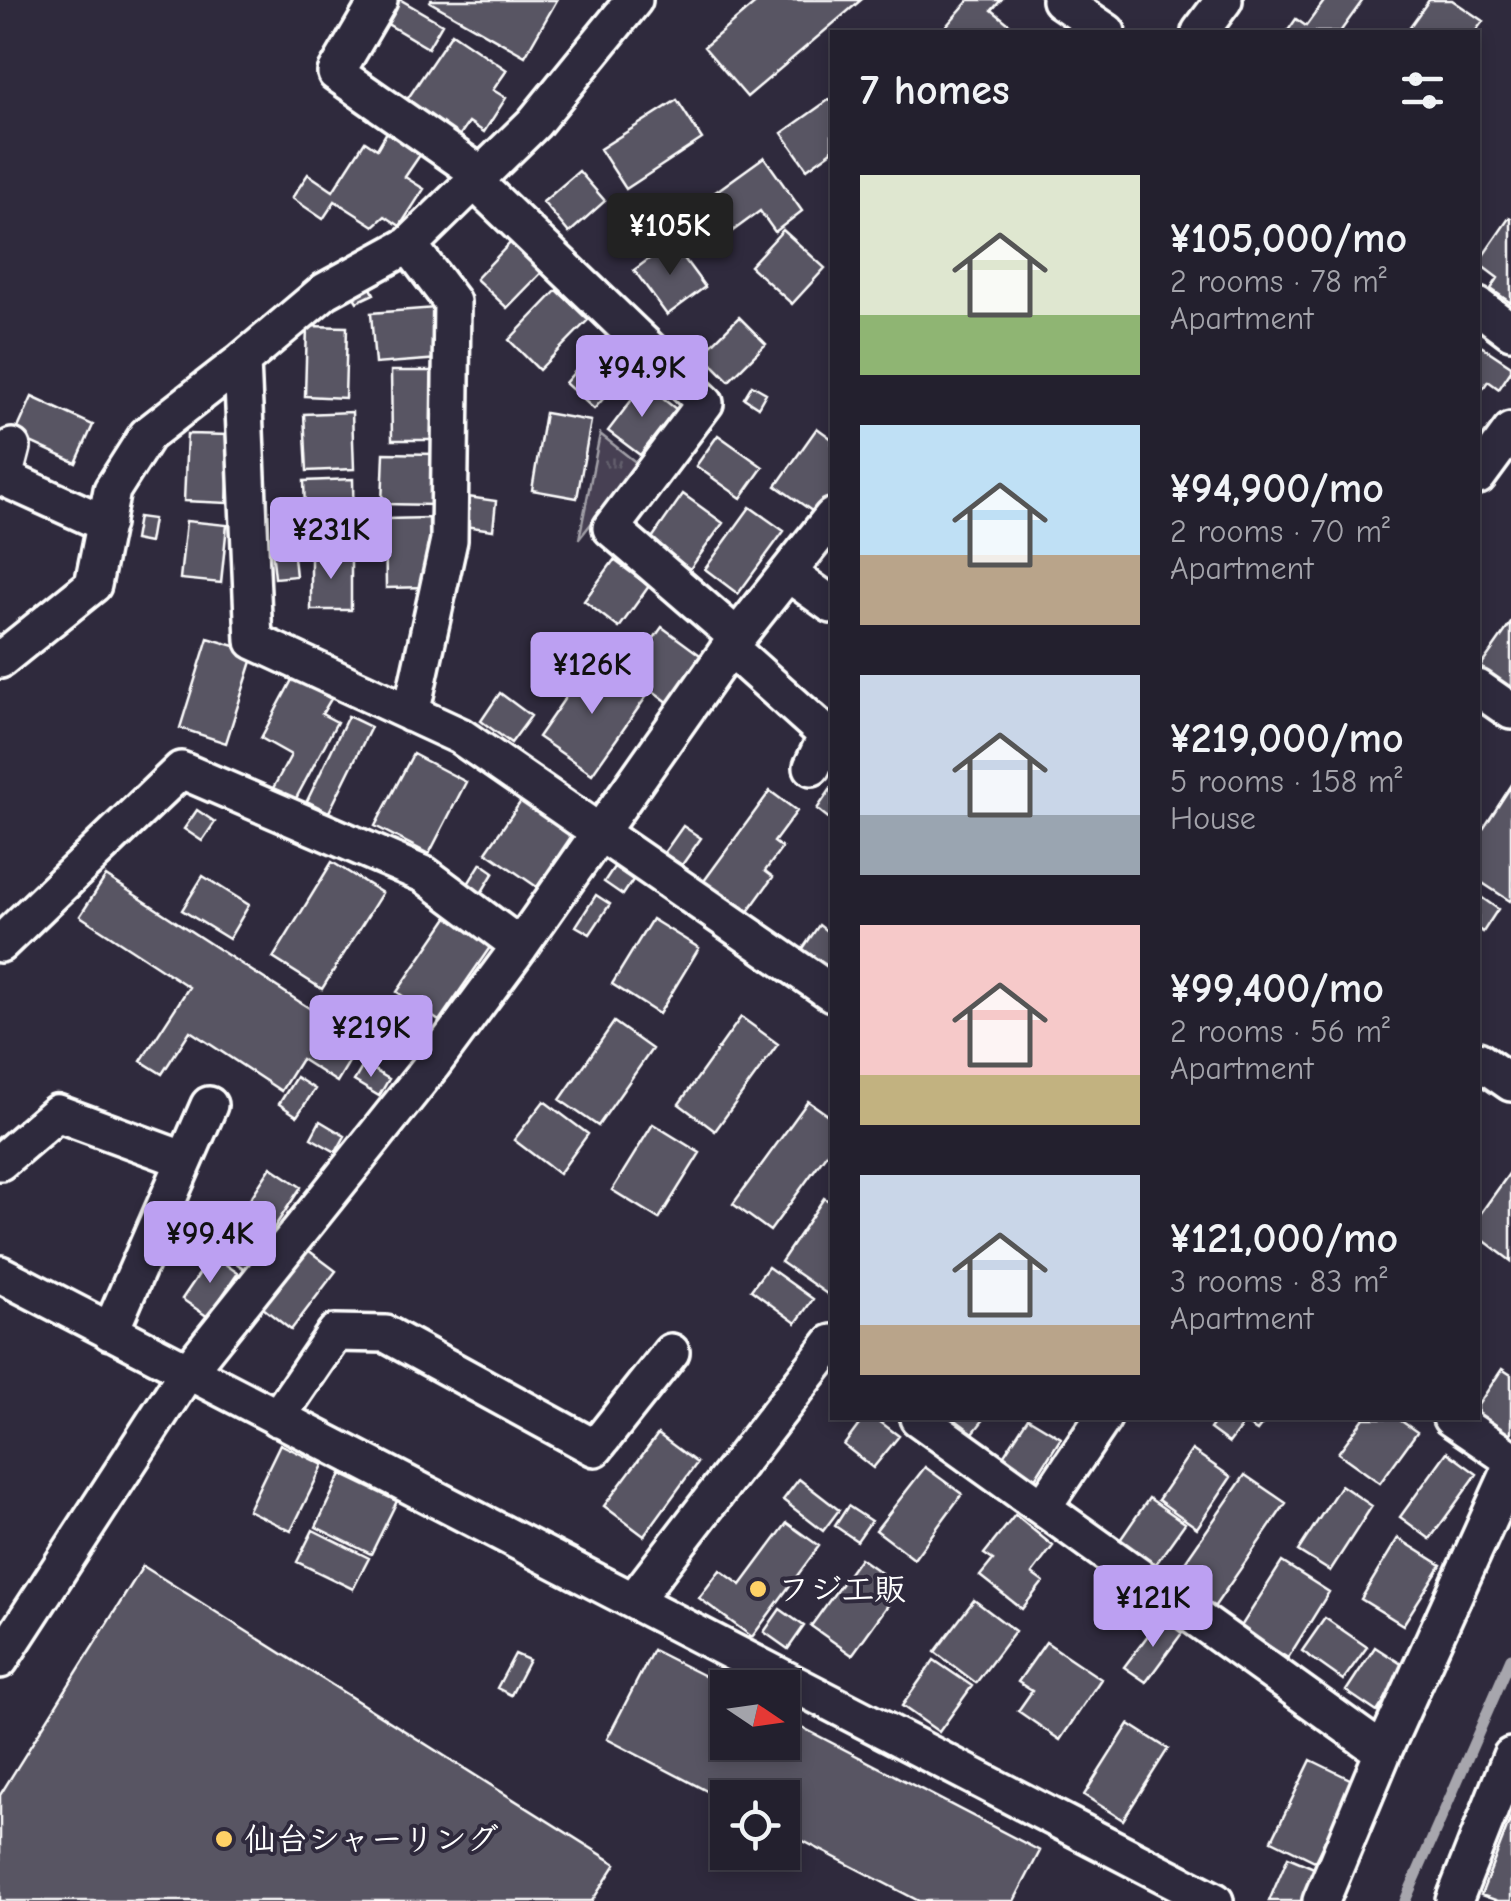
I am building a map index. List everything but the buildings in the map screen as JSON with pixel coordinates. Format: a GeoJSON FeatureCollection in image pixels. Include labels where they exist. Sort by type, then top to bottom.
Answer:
{"type":"FeatureCollection","features":[{"type":"Feature","properties":{"kind":"street"},"geometry":{"type":"LineString","coordinates":[[378,0],[336,73],[478,179],[705,403],[610,528],[827,735],[812,767]]}},
{"type":"Feature","properties":{"kind":"street"},"geometry":{"type":"LineString","coordinates":[[0,660],[93,585],[112,490],[146,435],[325,291],[409,246],[534,124],[634,0]]}},
{"type":"Feature","properties":{"kind":"street"},"geometry":{"type":"LineString","coordinates":[[1060,0],[1103,30]]}},
{"type":"Feature","properties":{"kind":"street"},"geometry":{"type":"LineString","coordinates":[[1202,30],[1224,0]]}},
{"type":"Feature","properties":{"kind":"street"},"geometry":{"type":"LineString","coordinates":[[409,246],[452,302],[449,540],[411,714]]}},
{"type":"Feature","properties":{"kind":"street"},"geometry":{"type":"LineString","coordinates":[[1480,308],[1511,331]]}},
{"type":"Feature","properties":{"kind":"street"},"geometry":{"type":"LineString","coordinates":[[242,361],[254,641],[460,736],[830,993]]}},
{"type":"Feature","properties":{"kind":"street"},"geometry":{"type":"LineString","coordinates":[[1480,473],[1511,432]]}},
{"type":"Feature","properties":{"kind":"street"},"geometry":{"type":"LineString","coordinates":[[12,446],[4,478],[106,524]]}},
{"type":"Feature","properties":{"kind":"street"},"geometry":{"type":"LineString","coordinates":[[0,1660],[187,1372],[432,1065],[733,642],[830,520]]}},
{"type":"Feature","properties":{"kind":"street"},"geometry":{"type":"LineString","coordinates":[[789,574],[830,604]]}},
{"type":"Feature","properties":{"kind":"street"},"geometry":{"type":"LineString","coordinates":[[1480,689],[1511,712]]}},
{"type":"Feature","properties":{"kind":"street"},"geometry":{"type":"LineString","coordinates":[[0,944],[181,770],[425,875],[520,946]]}},
{"type":"Feature","properties":{"kind":"street"},"geometry":{"type":"LineString","coordinates":[[1480,1061],[1511,1083]]}},
{"type":"Feature","properties":{"kind":"street"},"geometry":{"type":"LineString","coordinates":[[110,1332],[209,1104]]}},
{"type":"Feature","properties":{"kind":"street"},"geometry":{"type":"LineString","coordinates":[[0,1162],[58,1113],[185,1160]]}},
{"type":"Feature","properties":{"kind":"street"},"geometry":{"type":"LineString","coordinates":[[0,1274],[1215,1901]]}},
{"type":"Feature","properties":{"kind":"street"},"geometry":{"type":"LineString","coordinates":[[276,1418],[335,1334],[386,1334],[595,1448],[671,1352]]}},
{"type":"Feature","properties":{"kind":"street"},"geometry":{"type":"LineString","coordinates":[[634,1600],[830,1350]]}},
{"type":"Feature","properties":{"kind":"street"},"geometry":{"type":"LineString","coordinates":[[921,1420],[1383,1752]]}},
{"type":"Feature","properties":{"kind":"street"},"geometry":{"type":"LineString","coordinates":[[1042,1507],[1101,1420]]}},
{"type":"Feature","properties":{"kind":"street"},"geometry":{"type":"LineString","coordinates":[[1454,1420],[1511,1459]]}},
{"type":"Feature","properties":{"kind":"street"},"geometry":{"type":"LineString","coordinates":[[1321,1901],[1383,1752],[1511,1469]]}},
{"type":"Feature","properties":{"kind":"street"},"geometry":{"type":"LineString","coordinates":[[1454,1901],[1511,1756]]}},
{"type":"Feature","properties":{"kind":"green space"},"geometry":{"type":"Polygon","coordinates":[[[600,434],[638,464],[579,539],[600,434]]]}},
{"type":"Feature","properties":{"kind":"waterway"},"geometry":{"type":"LineString","coordinates":[[1405,1901],[1511,1658]]}},
{"type":"Feature","properties":{"kind":"place","name":"フジ工販"},"geometry":{"type":"Point","coordinates":[758,1589]}},
{"type":"Feature","properties":{"kind":"place","name":"仙台シャーリング"},"geometry":{"type":"Point","coordinates":[224,1839]}}]}
